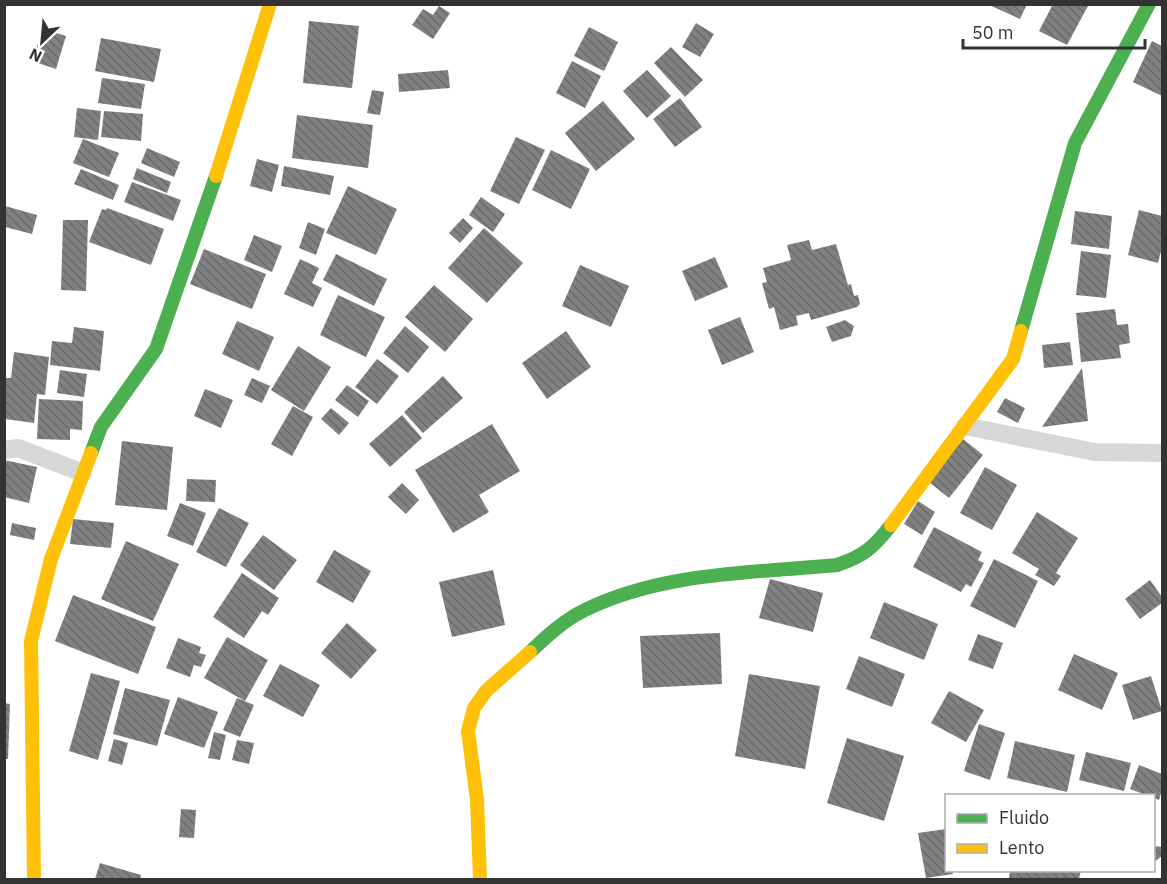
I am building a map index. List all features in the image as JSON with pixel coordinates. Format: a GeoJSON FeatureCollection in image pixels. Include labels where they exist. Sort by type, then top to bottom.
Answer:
{"type":"FeatureCollection","features":[{"type":"Feature","properties":{"kind":"street"},"geometry":{"type":"LineString","coordinates":[[34,879],[31,641],[51,559],[101,428],[156,349],[231,135],[270,4]]}},
{"type":"Feature","properties":{"kind":"street"},"geometry":{"type":"LineString","coordinates":[[480,879],[477,800],[468,731],[474,708],[486,691],[559,626],[584,609],[628,593],[681,579],[837,565],[860,557],[878,542],[1013,359],[1075,143],[1149,4]]}},
{"type":"Feature","properties":{"kind":"street"},"geometry":{"type":"LineString","coordinates":[[965,426],[1095,452],[1162,453]]}},
{"type":"Feature","properties":{"kind":"street"},"geometry":{"type":"LineString","coordinates":[[4,450],[18,448],[83,472]]}},
{"type":"Feature","properties":{"kind":"building"},"geometry":{"type":"Polygon","coordinates":[[[987,4],[1027,4],[1020,19],[987,4]]]}},
{"type":"Feature","properties":{"kind":"building"},"geometry":{"type":"Polygon","coordinates":[[[1053,4],[1089,4],[1067,45],[1039,31],[1053,4]]]}},
{"type":"Feature","properties":{"kind":"building"},"geometry":{"type":"Polygon","coordinates":[[[439,6],[450,13],[433,39],[412,25],[423,9],[433,15],[439,6]]]}},
{"type":"Feature","properties":{"kind":"building"},"geometry":{"type":"Polygon","coordinates":[[[309,21],[359,26],[352,88],[303,83],[309,21]]]}},
{"type":"Feature","properties":{"kind":"building"},"geometry":{"type":"Polygon","coordinates":[[[696,23],[714,34],[700,57],[682,47],[696,23]]]}},
{"type":"Feature","properties":{"kind":"building"},"geometry":{"type":"Polygon","coordinates":[[[589,27],[618,42],[604,71],[574,56],[589,27]]]}},
{"type":"Feature","properties":{"kind":"building"},"geometry":{"type":"Polygon","coordinates":[[[43,29],[66,36],[56,69],[32,61],[43,29]]]}},
{"type":"Feature","properties":{"kind":"building"},"geometry":{"type":"Polygon","coordinates":[[[101,38],[161,49],[154,82],[95,71],[101,38]]]}},
{"type":"Feature","properties":{"kind":"building"},"geometry":{"type":"Polygon","coordinates":[[[1152,41],[1162,46],[1162,96],[1133,82],[1152,41]]]}},
{"type":"Feature","properties":{"kind":"building"},"geometry":{"type":"Polygon","coordinates":[[[671,47],[703,80],[685,97],[654,63],[671,47]]]}},
{"type":"Feature","properties":{"kind":"building"},"geometry":{"type":"Polygon","coordinates":[[[572,61],[601,76],[585,108],[556,93],[572,61]]]}},
{"type":"Feature","properties":{"kind":"building"},"geometry":{"type":"Polygon","coordinates":[[[448,70],[450,88],[399,92],[398,74],[448,70]]]}},
{"type":"Feature","properties":{"kind":"building"},"geometry":{"type":"Polygon","coordinates":[[[647,70],[671,96],[647,118],[623,91],[647,70]]]}},
{"type":"Feature","properties":{"kind":"building"},"geometry":{"type":"Polygon","coordinates":[[[102,78],[145,84],[141,109],[98,103],[102,78]]]}},
{"type":"Feature","properties":{"kind":"building"},"geometry":{"type":"Polygon","coordinates":[[[372,90],[384,92],[380,115],[367,113],[372,90]]]}},
{"type":"Feature","properties":{"kind":"building"},"geometry":{"type":"Polygon","coordinates":[[[680,98],[702,127],[675,147],[653,119],[680,98]]]}},
{"type":"Feature","properties":{"kind":"building"},"geometry":{"type":"Polygon","coordinates":[[[603,101],[635,139],[596,171],[565,133],[603,101]]]}},
{"type":"Feature","properties":{"kind":"building"},"geometry":{"type":"Polygon","coordinates":[[[77,108],[101,111],[98,140],[74,137],[77,108]]]}},
{"type":"Feature","properties":{"kind":"building"},"geometry":{"type":"Polygon","coordinates":[[[104,111],[143,114],[141,141],[101,137],[104,111]]]}},
{"type":"Feature","properties":{"kind":"building"},"geometry":{"type":"Polygon","coordinates":[[[297,115],[373,125],[368,168],[292,158],[297,115]]]}},
{"type":"Feature","properties":{"kind":"building"},"geometry":{"type":"Polygon","coordinates":[[[516,137],[545,150],[519,204],[490,191],[516,137]]]}},
{"type":"Feature","properties":{"kind":"building"},"geometry":{"type":"Polygon","coordinates":[[[83,139],[119,153],[109,177],[73,163],[83,139]]]}},
{"type":"Feature","properties":{"kind":"building"},"geometry":{"type":"Polygon","coordinates":[[[147,148],[180,162],[174,177],[141,163],[147,148]]]}},
{"type":"Feature","properties":{"kind":"building"},"geometry":{"type":"Polygon","coordinates":[[[551,150],[590,169],[571,209],[532,190],[551,150]]]}},
{"type":"Feature","properties":{"kind":"building"},"geometry":{"type":"Polygon","coordinates":[[[257,159],[279,165],[272,192],[250,186],[257,159]]]}},
{"type":"Feature","properties":{"kind":"building"},"geometry":{"type":"Polygon","coordinates":[[[284,166],[334,176],[330,195],[281,186],[284,166]]]}},
{"type":"Feature","properties":{"kind":"building"},"geometry":{"type":"Polygon","coordinates":[[[137,168],[171,182],[167,193],[133,179],[137,168]]]}},
{"type":"Feature","properties":{"kind":"building"},"geometry":{"type":"Polygon","coordinates":[[[81,169],[119,185],[113,200],[74,184],[81,169]]]}},
{"type":"Feature","properties":{"kind":"building"},"geometry":{"type":"Polygon","coordinates":[[[132,182],[181,200],[173,221],[124,202],[132,182]]]}},
{"type":"Feature","properties":{"kind":"building"},"geometry":{"type":"Polygon","coordinates":[[[348,186],[397,209],[376,255],[326,233],[348,186]]]}},
{"type":"Feature","properties":{"kind":"building"},"geometry":{"type":"Polygon","coordinates":[[[481,197],[505,214],[493,232],[469,215],[481,197]]]}},
{"type":"Feature","properties":{"kind":"building"},"geometry":{"type":"Polygon","coordinates":[[[5,206],[37,215],[32,234],[5,227],[5,206]]]}},
{"type":"Feature","properties":{"kind":"building"},"geometry":{"type":"Polygon","coordinates":[[[107,208],[164,229],[151,265],[89,242],[102,209],[107,208]]]}},
{"type":"Feature","properties":{"kind":"building"},"geometry":{"type":"Polygon","coordinates":[[[1139,210],[1162,216],[1162,247],[1158,263],[1128,255],[1139,210]]]}},
{"type":"Feature","properties":{"kind":"building"},"geometry":{"type":"Polygon","coordinates":[[[1075,211],[1112,216],[1109,249],[1071,244],[1075,211]]]}},
{"type":"Feature","properties":{"kind":"building"},"geometry":{"type":"Polygon","coordinates":[[[463,218],[473,228],[460,243],[449,233],[463,218]]]}},
{"type":"Feature","properties":{"kind":"building"},"geometry":{"type":"Polygon","coordinates":[[[63,220],[88,220],[86,291],[61,290],[63,220]]]}},
{"type":"Feature","properties":{"kind":"building"},"geometry":{"type":"Polygon","coordinates":[[[308,222],[325,229],[316,255],[299,248],[308,222]]]}},
{"type":"Feature","properties":{"kind":"building"},"geometry":{"type":"Polygon","coordinates":[[[484,228],[523,263],[487,303],[448,268],[484,228]]]}},
{"type":"Feature","properties":{"kind":"building"},"geometry":{"type":"Polygon","coordinates":[[[254,235],[282,246],[272,272],[244,260],[254,235]]]}},
{"type":"Feature","properties":{"kind":"building"},"geometry":{"type":"Polygon","coordinates":[[[809,240],[812,250],[836,244],[848,285],[851,284],[854,296],[858,295],[860,304],[857,307],[811,320],[809,313],[796,316],[798,325],[780,330],[774,307],[769,309],[762,283],[767,282],[763,268],[791,260],[787,245],[809,240]]]}},
{"type":"Feature","properties":{"kind":"building"},"geometry":{"type":"Polygon","coordinates":[[[204,249],[266,274],[252,309],[190,284],[204,249]]]}},
{"type":"Feature","properties":{"kind":"building"},"geometry":{"type":"Polygon","coordinates":[[[1081,251],[1111,255],[1106,298],[1076,295],[1081,251]]]}},
{"type":"Feature","properties":{"kind":"building"},"geometry":{"type":"Polygon","coordinates":[[[336,254],[387,279],[374,306],[323,280],[336,254]]]}},
{"type":"Feature","properties":{"kind":"building"},"geometry":{"type":"Polygon","coordinates":[[[715,257],[728,287],[695,301],[682,271],[715,257]]]}},
{"type":"Feature","properties":{"kind":"building"},"geometry":{"type":"Polygon","coordinates":[[[300,259],[319,268],[312,283],[322,288],[313,307],[284,294],[300,259]]]}},
{"type":"Feature","properties":{"kind":"building"},"geometry":{"type":"Polygon","coordinates":[[[580,265],[629,286],[611,327],[562,306],[580,265]]]}},
{"type":"Feature","properties":{"kind":"building"},"geometry":{"type":"Polygon","coordinates":[[[434,285],[473,319],[445,352],[405,317],[434,285]]]}},
{"type":"Feature","properties":{"kind":"building"},"geometry":{"type":"Polygon","coordinates":[[[338,295],[385,317],[366,357],[320,335],[338,295]]]}},
{"type":"Feature","properties":{"kind":"building"},"geometry":{"type":"Polygon","coordinates":[[[1115,309],[1117,325],[1128,324],[1130,343],[1119,345],[1121,358],[1081,362],[1076,313],[1115,309]]]}},
{"type":"Feature","properties":{"kind":"building"},"geometry":{"type":"Polygon","coordinates":[[[740,317],[754,352],[722,365],[708,330],[740,317]]]}},
{"type":"Feature","properties":{"kind":"building"},"geometry":{"type":"Polygon","coordinates":[[[845,320],[854,326],[851,336],[832,342],[826,327],[845,320]]]}},
{"type":"Feature","properties":{"kind":"building"},"geometry":{"type":"Polygon","coordinates":[[[237,321],[274,337],[259,371],[222,354],[237,321]]]}},
{"type":"Feature","properties":{"kind":"building"},"geometry":{"type":"Polygon","coordinates":[[[405,326],[429,347],[408,373],[383,353],[405,326]]]}},
{"type":"Feature","properties":{"kind":"building"},"geometry":{"type":"Polygon","coordinates":[[[74,327],[104,331],[100,371],[50,365],[52,341],[72,343],[74,327]]]}},
{"type":"Feature","properties":{"kind":"building"},"geometry":{"type":"Polygon","coordinates":[[[566,331],[591,367],[547,399],[522,363],[566,331]]]}},
{"type":"Feature","properties":{"kind":"building"},"geometry":{"type":"Polygon","coordinates":[[[1070,342],[1073,365],[1044,368],[1042,345],[1070,342]]]}},
{"type":"Feature","properties":{"kind":"building"},"geometry":{"type":"Polygon","coordinates":[[[298,346],[331,367],[304,411],[271,390],[298,346]]]}},
{"type":"Feature","properties":{"kind":"building"},"geometry":{"type":"Polygon","coordinates":[[[14,352],[49,357],[45,395],[37,394],[34,423],[5,419],[5,378],[11,378],[14,352]]]}},
{"type":"Feature","properties":{"kind":"building"},"geometry":{"type":"Polygon","coordinates":[[[377,359],[399,376],[377,404],[355,387],[377,359]]]}},
{"type":"Feature","properties":{"kind":"building"},"geometry":{"type":"Polygon","coordinates":[[[1082,368],[1088,421],[1042,427],[1082,368]]]}},
{"type":"Feature","properties":{"kind":"building"},"geometry":{"type":"Polygon","coordinates":[[[60,370],[87,374],[84,397],[57,393],[60,370]]]}},
{"type":"Feature","properties":{"kind":"building"},"geometry":{"type":"Polygon","coordinates":[[[443,376],[463,398],[423,433],[404,412],[443,376]]]}},
{"type":"Feature","properties":{"kind":"building"},"geometry":{"type":"Polygon","coordinates":[[[252,378],[270,386],[262,403],[244,395],[252,378]]]}},
{"type":"Feature","properties":{"kind":"building"},"geometry":{"type":"Polygon","coordinates":[[[347,385],[369,401],[358,417],[335,400],[347,385]]]}},
{"type":"Feature","properties":{"kind":"building"},"geometry":{"type":"Polygon","coordinates":[[[205,389],[233,400],[221,428],[194,416],[205,389]]]}},
{"type":"Feature","properties":{"kind":"building"},"geometry":{"type":"Polygon","coordinates":[[[1005,398],[1025,408],[1018,423],[997,412],[1005,398]]]}},
{"type":"Feature","properties":{"kind":"building"},"geometry":{"type":"Polygon","coordinates":[[[39,399],[83,401],[82,430],[70,429],[70,440],[37,439],[39,399]]]}},
{"type":"Feature","properties":{"kind":"building"},"geometry":{"type":"Polygon","coordinates":[[[293,406],[313,417],[292,456],[271,444],[293,406]]]}},
{"type":"Feature","properties":{"kind":"building"},"geometry":{"type":"Polygon","coordinates":[[[331,408],[349,423],[339,435],[321,419],[331,408]]]}},
{"type":"Feature","properties":{"kind":"building"},"geometry":{"type":"Polygon","coordinates":[[[402,415],[422,438],[390,467],[369,444],[402,415]]]}},
{"type":"Feature","properties":{"kind":"building"},"geometry":{"type":"Polygon","coordinates":[[[492,424],[520,471],[479,495],[489,512],[453,533],[415,470],[492,424]]]}},
{"type":"Feature","properties":{"kind":"building"},"geometry":{"type":"Polygon","coordinates":[[[963,439],[983,455],[949,498],[929,482],[963,439]]]}},
{"type":"Feature","properties":{"kind":"building"},"geometry":{"type":"Polygon","coordinates":[[[122,441],[173,447],[167,510],[115,505],[122,441]]]}},
{"type":"Feature","properties":{"kind":"building"},"geometry":{"type":"Polygon","coordinates":[[[4,460],[37,467],[29,503],[4,497],[4,460]]]}},
{"type":"Feature","properties":{"kind":"building"},"geometry":{"type":"Polygon","coordinates":[[[985,467],[1017,485],[992,530],[960,513],[985,467]]]}},
{"type":"Feature","properties":{"kind":"building"},"geometry":{"type":"Polygon","coordinates":[[[187,479],[216,480],[215,502],[186,501],[187,479]]]}},
{"type":"Feature","properties":{"kind":"building"},"geometry":{"type":"Polygon","coordinates":[[[402,483],[419,500],[406,514],[388,497],[402,483]]]}},
{"type":"Feature","properties":{"kind":"building"},"geometry":{"type":"Polygon","coordinates":[[[918,501],[935,512],[922,535],[904,524],[918,501]]]}},
{"type":"Feature","properties":{"kind":"building"},"geometry":{"type":"Polygon","coordinates":[[[180,503],[206,513],[193,546],[167,536],[180,503]]]}},
{"type":"Feature","properties":{"kind":"building"},"geometry":{"type":"Polygon","coordinates":[[[219,508],[249,523],[226,567],[196,552],[219,508]]]}},
{"type":"Feature","properties":{"kind":"building"},"geometry":{"type":"Polygon","coordinates":[[[1037,512],[1078,538],[1056,573],[1061,576],[1054,586],[1035,575],[1039,569],[1012,553],[1037,512]]]}},
{"type":"Feature","properties":{"kind":"building"},"geometry":{"type":"Polygon","coordinates":[[[73,519],[114,523],[111,548],[70,544],[73,519]]]}},
{"type":"Feature","properties":{"kind":"building"},"geometry":{"type":"Polygon","coordinates":[[[12,523],[36,528],[34,540],[10,535],[12,523]]]}},
{"type":"Feature","properties":{"kind":"building"},"geometry":{"type":"Polygon","coordinates":[[[934,527],[982,552],[978,560],[984,563],[971,587],[966,584],[961,592],[913,567],[934,527]]]}},
{"type":"Feature","properties":{"kind":"building"},"geometry":{"type":"Polygon","coordinates":[[[263,535],[297,560],[274,590],[240,565],[263,535]]]}},
{"type":"Feature","properties":{"kind":"building"},"geometry":{"type":"Polygon","coordinates":[[[126,541],[179,564],[153,621],[101,599],[126,541]]]}},
{"type":"Feature","properties":{"kind":"building"},"geometry":{"type":"Polygon","coordinates":[[[334,550],[371,571],[353,603],[316,582],[334,550]]]}},
{"type":"Feature","properties":{"kind":"building"},"geometry":{"type":"Polygon","coordinates":[[[994,559],[1038,581],[1015,628],[970,606],[994,559]]]}},
{"type":"Feature","properties":{"kind":"building"},"geometry":{"type":"Polygon","coordinates":[[[493,570],[505,625],[452,637],[439,582],[493,570]]]}},
{"type":"Feature","properties":{"kind":"building"},"geometry":{"type":"Polygon","coordinates":[[[242,573],[279,598],[268,615],[262,611],[244,638],[213,617],[242,573]]]}},
{"type":"Feature","properties":{"kind":"building"},"geometry":{"type":"Polygon","coordinates":[[[770,579],[823,593],[813,632],[759,618],[770,579]]]}},
{"type":"Feature","properties":{"kind":"building"},"geometry":{"type":"Polygon","coordinates":[[[1150,580],[1162,597],[1162,603],[1140,619],[1125,599],[1150,580]]]}},
{"type":"Feature","properties":{"kind":"building"},"geometry":{"type":"Polygon","coordinates":[[[73,595],[156,627],[138,674],[55,641],[73,595]]]}},
{"type":"Feature","properties":{"kind":"building"},"geometry":{"type":"Polygon","coordinates":[[[884,602],[938,624],[924,660],[870,638],[884,602]]]}},
{"type":"Feature","properties":{"kind":"building"},"geometry":{"type":"Polygon","coordinates":[[[347,623],[377,650],[351,679],[321,653],[347,623]]]}},
{"type":"Feature","properties":{"kind":"building"},"geometry":{"type":"Polygon","coordinates":[[[720,633],[722,684],[643,688],[640,636],[720,633]]]}},
{"type":"Feature","properties":{"kind":"building"},"geometry":{"type":"Polygon","coordinates":[[[978,634],[1003,643],[993,669],[968,660],[978,634]]]}},
{"type":"Feature","properties":{"kind":"building"},"geometry":{"type":"Polygon","coordinates":[[[227,637],[268,660],[245,701],[204,678],[227,637]]]}},
{"type":"Feature","properties":{"kind":"building"},"geometry":{"type":"Polygon","coordinates":[[[178,638],[201,647],[199,653],[206,655],[201,667],[194,665],[190,677],[166,668],[178,638]]]}},
{"type":"Feature","properties":{"kind":"building"},"geometry":{"type":"Polygon","coordinates":[[[1074,654],[1118,673],[1102,710],[1058,690],[1074,654]]]}},
{"type":"Feature","properties":{"kind":"building"},"geometry":{"type":"Polygon","coordinates":[[[859,656],[905,674],[892,707],[846,689],[859,656]]]}},
{"type":"Feature","properties":{"kind":"building"},"geometry":{"type":"Polygon","coordinates":[[[280,664],[320,685],[303,717],[263,696],[280,664]]]}},
{"type":"Feature","properties":{"kind":"building"},"geometry":{"type":"Polygon","coordinates":[[[91,673],[120,681],[98,760],[69,751],[91,673]]]}},
{"type":"Feature","properties":{"kind":"building"},"geometry":{"type":"Polygon","coordinates":[[[749,674],[820,686],[805,769],[735,756],[749,674]]]}},
{"type":"Feature","properties":{"kind":"building"},"geometry":{"type":"Polygon","coordinates":[[[1151,676],[1162,711],[1133,720],[1122,685],[1151,676]]]}},
{"type":"Feature","properties":{"kind":"building"},"geometry":{"type":"Polygon","coordinates":[[[125,688],[170,700],[157,746],[113,734],[125,688]]]}},
{"type":"Feature","properties":{"kind":"building"},"geometry":{"type":"Polygon","coordinates":[[[949,691],[984,710],[966,742],[931,723],[949,691]]]}},
{"type":"Feature","properties":{"kind":"building"},"geometry":{"type":"Polygon","coordinates":[[[178,697],[218,712],[204,748],[164,734],[178,697]]]}},
{"type":"Feature","properties":{"kind":"building"},"geometry":{"type":"Polygon","coordinates":[[[237,698],[254,705],[240,737],[223,730],[237,698]]]}},
{"type":"Feature","properties":{"kind":"building"},"geometry":{"type":"Polygon","coordinates":[[[4,703],[10,704],[8,759],[4,759],[4,703]]]}},
{"type":"Feature","properties":{"kind":"building"},"geometry":{"type":"Polygon","coordinates":[[[979,724],[1005,733],[990,780],[964,771],[979,724]]]}},
{"type":"Feature","properties":{"kind":"building"},"geometry":{"type":"Polygon","coordinates":[[[214,732],[226,735],[220,760],[208,758],[214,732]]]}},
{"type":"Feature","properties":{"kind":"building"},"geometry":{"type":"Polygon","coordinates":[[[847,738],[904,756],[884,821],[827,803],[847,738]]]}},
{"type":"Feature","properties":{"kind":"building"},"geometry":{"type":"Polygon","coordinates":[[[114,739],[128,743],[122,765],[108,761],[114,739]]]}},
{"type":"Feature","properties":{"kind":"building"},"geometry":{"type":"Polygon","coordinates":[[[237,740],[254,743],[249,764],[232,760],[237,740]]]}},
{"type":"Feature","properties":{"kind":"building"},"geometry":{"type":"Polygon","coordinates":[[[1015,741],[1075,755],[1067,792],[1007,778],[1015,741]]]}},
{"type":"Feature","properties":{"kind":"building"},"geometry":{"type":"Polygon","coordinates":[[[1086,752],[1131,763],[1124,791],[1079,780],[1086,752]]]}},
{"type":"Feature","properties":{"kind":"building"},"geometry":{"type":"Polygon","coordinates":[[[1139,765],[1162,774],[1162,790],[1159,800],[1155,798],[1155,794],[1143,794],[1130,789],[1139,765]]]}},
{"type":"Feature","properties":{"kind":"building"},"geometry":{"type":"Polygon","coordinates":[[[181,809],[196,810],[194,838],[179,837],[181,809]]]}},
{"type":"Feature","properties":{"kind":"building"},"geometry":{"type":"Polygon","coordinates":[[[945,829],[945,872],[952,872],[953,874],[926,878],[918,833],[945,829]]]}},
{"type":"Feature","properties":{"kind":"building"},"geometry":{"type":"Polygon","coordinates":[[[1155,846],[1162,847],[1162,856],[1155,861],[1155,846]]]}},
{"type":"Feature","properties":{"kind":"building"},"geometry":{"type":"Polygon","coordinates":[[[100,863],[141,875],[140,879],[95,879],[100,863]]]}},
{"type":"Feature","properties":{"kind":"building"},"geometry":{"type":"Polygon","coordinates":[[[1010,872],[1081,872],[1079,879],[1009,879],[1010,872]]]}},
{"type":"Feature","properties":{"kind":"traffic: fast"},"geometry":{"type":"LineString","coordinates":[[1021,331],[1075,143],[1149,4]]}},
{"type":"Feature","properties":{"kind":"traffic: fast"},"geometry":{"type":"LineString","coordinates":[[91,453],[101,427],[156,349],[216,176]]}},
{"type":"Feature","properties":{"kind":"traffic: fast"},"geometry":{"type":"LineString","coordinates":[[530,652],[570,619],[614,597],[676,581],[708,576],[837,565],[868,550],[891,525]]}},
{"type":"Feature","properties":{"kind":"traffic: slow"},"geometry":{"type":"LineString","coordinates":[[216,176],[270,4]]}},
{"type":"Feature","properties":{"kind":"traffic: slow"},"geometry":{"type":"LineString","coordinates":[[891,525],[1013,359],[1021,331]]}},
{"type":"Feature","properties":{"kind":"traffic: slow"},"geometry":{"type":"LineString","coordinates":[[34,880],[31,641],[51,559],[91,453]]}},
{"type":"Feature","properties":{"kind":"traffic: slow"},"geometry":{"type":"LineString","coordinates":[[480,880],[477,800],[468,731],[474,708],[486,691],[530,652]]}}]}
